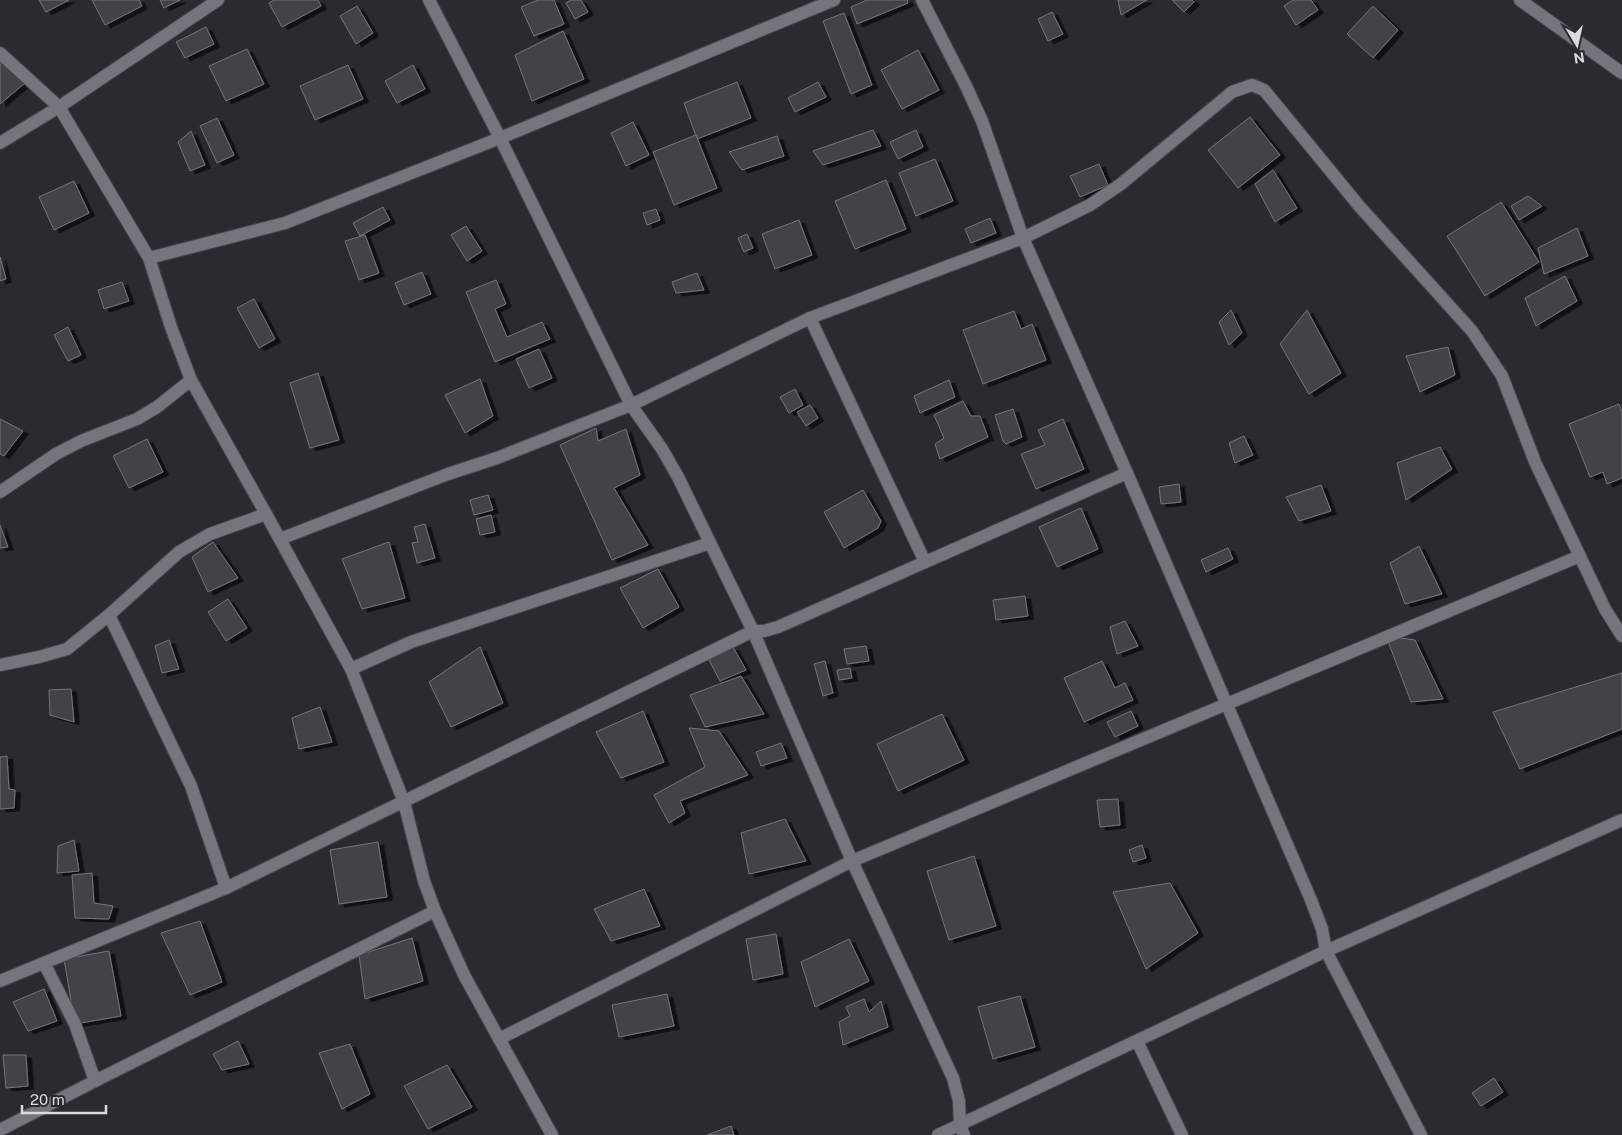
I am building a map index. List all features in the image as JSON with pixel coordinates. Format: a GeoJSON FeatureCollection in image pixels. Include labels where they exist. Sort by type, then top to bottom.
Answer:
{"type":"FeatureCollection","features":[{"type":"Feature","properties":{"kind":"street"},"geometry":{"type":"LineString","coordinates":[[0,143],[59,107],[218,0]]}},
{"type":"Feature","properties":{"kind":"street"},"geometry":{"type":"LineString","coordinates":[[429,0],[500,138],[631,405],[662,449],[678,477],[752,631],[852,861],[953,1078],[959,1100],[962,1130]]}},
{"type":"Feature","properties":{"kind":"street"},"geometry":{"type":"LineString","coordinates":[[148,258],[285,223],[500,138],[834,0]]}},
{"type":"Feature","properties":{"kind":"street"},"geometry":{"type":"LineString","coordinates":[[922,0],[982,121],[1023,238],[1311,900],[1322,929],[1326,951],[1421,1135]]}},
{"type":"Feature","properties":{"kind":"street"},"geometry":{"type":"LineString","coordinates":[[1520,0],[1622,73]]}},
{"type":"Feature","properties":{"kind":"street"},"geometry":{"type":"LineString","coordinates":[[0,53],[59,107],[148,258],[190,380],[280,538],[351,669],[404,802],[424,881],[435,911],[464,974],[552,1135]]}},
{"type":"Feature","properties":{"kind":"street"},"geometry":{"type":"LineString","coordinates":[[280,538],[448,474],[497,458],[631,405],[810,318],[1023,238],[1090,205],[1121,184],[1232,92],[1252,85],[1264,90],[1360,207],[1472,330],[1502,376],[1535,462],[1605,609],[1622,636]]}},
{"type":"Feature","properties":{"kind":"street"},"geometry":{"type":"LineString","coordinates":[[810,318],[925,562]]}},
{"type":"Feature","properties":{"kind":"street"},"geometry":{"type":"LineString","coordinates":[[0,492],[56,454],[82,441],[137,419],[157,407],[190,380]]}},
{"type":"Feature","properties":{"kind":"street"},"geometry":{"type":"LineString","coordinates":[[0,981],[226,888],[752,631],[764,631],[778,627],[1127,474]]}},
{"type":"Feature","properties":{"kind":"street"},"geometry":{"type":"LineString","coordinates":[[0,665],[67,649],[109,615],[179,552],[210,534],[266,514]]}},
{"type":"Feature","properties":{"kind":"street"},"geometry":{"type":"LineString","coordinates":[[351,669],[412,642],[443,631],[710,543]]}},
{"type":"Feature","properties":{"kind":"street"},"geometry":{"type":"LineString","coordinates":[[499,1039],[852,861],[1580,556]]}},
{"type":"Feature","properties":{"kind":"street"},"geometry":{"type":"LineString","coordinates":[[109,615],[191,786],[226,888]]}},
{"type":"Feature","properties":{"kind":"street"},"geometry":{"type":"LineString","coordinates":[[938,1135],[962,1130],[1137,1041],[1326,951],[1622,820]]}},
{"type":"Feature","properties":{"kind":"street"},"geometry":{"type":"LineString","coordinates":[[0,1130],[95,1080],[435,911]]}},
{"type":"Feature","properties":{"kind":"street"},"geometry":{"type":"LineString","coordinates":[[44,963],[75,1024],[95,1080]]}},
{"type":"Feature","properties":{"kind":"street"},"geometry":{"type":"LineString","coordinates":[[1137,1041],[1182,1135]]}},
{"type":"Feature","properties":{"kind":"building"},"geometry":{"type":"Polygon","coordinates":[[[39,0],[69,0],[46,12],[39,0]]]}},
{"type":"Feature","properties":{"kind":"building"},"geometry":{"type":"Polygon","coordinates":[[[92,0],[139,0],[142,6],[105,25],[92,0]]]}},
{"type":"Feature","properties":{"kind":"building"},"geometry":{"type":"Polygon","coordinates":[[[160,0],[180,0],[164,8],[160,0]]]}},
{"type":"Feature","properties":{"kind":"building"},"geometry":{"type":"Polygon","coordinates":[[[274,0],[318,0],[321,6],[282,27],[269,3],[274,0]]]}},
{"type":"Feature","properties":{"kind":"building"},"geometry":{"type":"Polygon","coordinates":[[[538,0],[554,0],[564,24],[534,36],[521,7],[538,0]]]}},
{"type":"Feature","properties":{"kind":"building"},"geometry":{"type":"Polygon","coordinates":[[[571,0],[581,0],[588,12],[575,19],[566,3],[571,0]]]}},
{"type":"Feature","properties":{"kind":"building"},"geometry":{"type":"Polygon","coordinates":[[[867,0],[907,0],[908,3],[857,24],[851,7],[867,0]]]}},
{"type":"Feature","properties":{"kind":"building"},"geometry":{"type":"Polygon","coordinates":[[[1118,0],[1147,0],[1121,15],[1118,0]]]}},
{"type":"Feature","properties":{"kind":"building"},"geometry":{"type":"Polygon","coordinates":[[[1172,0],[1192,0],[1194,2],[1184,12],[1172,0]]]}},
{"type":"Feature","properties":{"kind":"building"},"geometry":{"type":"Polygon","coordinates":[[[1293,0],[1311,0],[1318,10],[1296,25],[1284,6],[1293,0]]]}},
{"type":"Feature","properties":{"kind":"building"},"geometry":{"type":"Polygon","coordinates":[[[357,6],[373,33],[356,44],[340,16],[357,6]]]}},
{"type":"Feature","properties":{"kind":"building"},"geometry":{"type":"Polygon","coordinates":[[[1373,6],[1398,30],[1373,58],[1347,34],[1373,6]]]}},
{"type":"Feature","properties":{"kind":"building"},"geometry":{"type":"Polygon","coordinates":[[[1052,12],[1063,34],[1048,41],[1038,19],[1052,12]]]}},
{"type":"Feature","properties":{"kind":"building"},"geometry":{"type":"Polygon","coordinates":[[[844,13],[872,85],[851,94],[823,21],[844,13]]]}},
{"type":"Feature","properties":{"kind":"building"},"geometry":{"type":"Polygon","coordinates":[[[206,27],[214,44],[185,58],[176,42],[206,27]]]}},
{"type":"Feature","properties":{"kind":"building"},"geometry":{"type":"Polygon","coordinates":[[[563,31],[584,79],[532,101],[515,55],[563,31]]]}},
{"type":"Feature","properties":{"kind":"building"},"geometry":{"type":"Polygon","coordinates":[[[247,49],[264,84],[226,101],[209,66],[247,49]]]}},
{"type":"Feature","properties":{"kind":"building"},"geometry":{"type":"Polygon","coordinates":[[[918,50],[939,90],[902,109],[881,70],[918,50]]]}},
{"type":"Feature","properties":{"kind":"building"},"geometry":{"type":"Polygon","coordinates":[[[0,53],[25,83],[0,104],[0,53]]]}},
{"type":"Feature","properties":{"kind":"building"},"geometry":{"type":"Polygon","coordinates":[[[348,65],[363,99],[315,120],[300,86],[348,65]]]}},
{"type":"Feature","properties":{"kind":"building"},"geometry":{"type":"Polygon","coordinates":[[[413,65],[425,89],[397,103],[385,81],[413,65]]]}},
{"type":"Feature","properties":{"kind":"building"},"geometry":{"type":"Polygon","coordinates":[[[737,82],[751,118],[697,139],[684,103],[737,82]]]}},
{"type":"Feature","properties":{"kind":"building"},"geometry":{"type":"Polygon","coordinates":[[[818,82],[826,97],[795,112],[788,98],[818,82]]]}},
{"type":"Feature","properties":{"kind":"building"},"geometry":{"type":"Polygon","coordinates":[[[1250,117],[1280,155],[1238,188],[1208,150],[1250,117]]]}},
{"type":"Feature","properties":{"kind":"building"},"geometry":{"type":"Polygon","coordinates":[[[217,118],[234,155],[217,163],[200,126],[217,118]]]}},
{"type":"Feature","properties":{"kind":"building"},"geometry":{"type":"Polygon","coordinates":[[[633,122],[649,155],[626,166],[611,133],[633,122]]]}},
{"type":"Feature","properties":{"kind":"building"},"geometry":{"type":"Polygon","coordinates":[[[873,130],[881,146],[823,165],[813,151],[873,130]]]}},
{"type":"Feature","properties":{"kind":"building"},"geometry":{"type":"Polygon","coordinates":[[[916,130],[923,147],[898,159],[890,142],[916,130]]]}},
{"type":"Feature","properties":{"kind":"building"},"geometry":{"type":"Polygon","coordinates":[[[191,131],[205,165],[190,171],[178,142],[191,131]]]}},
{"type":"Feature","properties":{"kind":"building"},"geometry":{"type":"Polygon","coordinates":[[[696,135],[717,188],[674,205],[653,152],[696,135]]]}},
{"type":"Feature","properties":{"kind":"building"},"geometry":{"type":"Polygon","coordinates":[[[777,136],[784,156],[742,170],[729,152],[777,136]]]}},
{"type":"Feature","properties":{"kind":"building"},"geometry":{"type":"Polygon","coordinates":[[[935,159],[953,201],[916,216],[899,173],[935,159]]]}},
{"type":"Feature","properties":{"kind":"building"},"geometry":{"type":"Polygon","coordinates":[[[1099,164],[1108,185],[1080,197],[1070,176],[1099,164]]]}},
{"type":"Feature","properties":{"kind":"building"},"geometry":{"type":"Polygon","coordinates":[[[1273,170],[1297,208],[1275,222],[1255,184],[1273,170]]]}},
{"type":"Feature","properties":{"kind":"building"},"geometry":{"type":"Polygon","coordinates":[[[886,180],[906,229],[855,249],[835,201],[886,180]]]}},
{"type":"Feature","properties":{"kind":"building"},"geometry":{"type":"Polygon","coordinates":[[[74,181],[89,213],[54,230],[39,197],[74,181]]]}},
{"type":"Feature","properties":{"kind":"building"},"geometry":{"type":"Polygon","coordinates":[[[1528,196],[1542,206],[1519,220],[1511,206],[1528,196]]]}},
{"type":"Feature","properties":{"kind":"building"},"geometry":{"type":"Polygon","coordinates":[[[1501,202],[1539,262],[1485,296],[1447,236],[1501,202]]]}},
{"type":"Feature","properties":{"kind":"building"},"geometry":{"type":"Polygon","coordinates":[[[383,207],[390,220],[360,236],[353,223],[383,207]]]}},
{"type":"Feature","properties":{"kind":"building"},"geometry":{"type":"Polygon","coordinates":[[[656,209],[660,220],[647,225],[643,213],[656,209]]]}},
{"type":"Feature","properties":{"kind":"building"},"geometry":{"type":"Polygon","coordinates":[[[990,218],[996,233],[971,243],[965,229],[990,218]]]}},
{"type":"Feature","properties":{"kind":"building"},"geometry":{"type":"Polygon","coordinates":[[[799,220],[812,255],[775,269],[762,234],[799,220]]]}},
{"type":"Feature","properties":{"kind":"building"},"geometry":{"type":"Polygon","coordinates":[[[466,226],[482,251],[467,261],[451,235],[466,226]]]}},
{"type":"Feature","properties":{"kind":"building"},"geometry":{"type":"Polygon","coordinates":[[[1577,228],[1588,256],[1544,274],[1538,248],[1577,228]]]}},
{"type":"Feature","properties":{"kind":"building"},"geometry":{"type":"Polygon","coordinates":[[[747,234],[753,248],[744,252],[738,238],[747,234]]]}},
{"type":"Feature","properties":{"kind":"building"},"geometry":{"type":"Polygon","coordinates":[[[365,235],[379,273],[359,280],[345,241],[365,235]]]}},
{"type":"Feature","properties":{"kind":"building"},"geometry":{"type":"Polygon","coordinates":[[[0,257],[6,279],[0,281],[0,257]]]}},
{"type":"Feature","properties":{"kind":"building"},"geometry":{"type":"Polygon","coordinates":[[[422,272],[431,294],[404,305],[395,283],[422,272]]]}},
{"type":"Feature","properties":{"kind":"building"},"geometry":{"type":"Polygon","coordinates":[[[697,273],[704,290],[676,293],[672,282],[697,273]]]}},
{"type":"Feature","properties":{"kind":"building"},"geometry":{"type":"Polygon","coordinates":[[[1565,276],[1577,301],[1536,326],[1525,298],[1565,276]]]}},
{"type":"Feature","properties":{"kind":"building"},"geometry":{"type":"Polygon","coordinates":[[[496,280],[506,304],[495,309],[507,337],[542,322],[550,339],[495,362],[466,292],[496,280]]]}},
{"type":"Feature","properties":{"kind":"building"},"geometry":{"type":"Polygon","coordinates":[[[122,282],[129,301],[104,309],[98,290],[122,282]]]}},
{"type":"Feature","properties":{"kind":"building"},"geometry":{"type":"Polygon","coordinates":[[[254,299],[275,339],[259,348],[237,308],[254,299]]]}},
{"type":"Feature","properties":{"kind":"building"},"geometry":{"type":"Polygon","coordinates":[[[1231,310],[1242,333],[1229,345],[1219,322],[1231,310]]]}},
{"type":"Feature","properties":{"kind":"building"},"geometry":{"type":"Polygon","coordinates":[[[1307,310],[1341,373],[1309,394],[1280,344],[1307,310]]]}},
{"type":"Feature","properties":{"kind":"building"},"geometry":{"type":"Polygon","coordinates":[[[1014,311],[1021,329],[1032,324],[1046,360],[983,384],[963,330],[1014,311]]]}},
{"type":"Feature","properties":{"kind":"building"},"geometry":{"type":"Polygon","coordinates":[[[68,327],[81,355],[68,361],[54,335],[68,327]]]}},
{"type":"Feature","properties":{"kind":"building"},"geometry":{"type":"Polygon","coordinates":[[[1448,347],[1455,375],[1420,392],[1406,356],[1448,347]]]}},
{"type":"Feature","properties":{"kind":"building"},"geometry":{"type":"Polygon","coordinates":[[[539,349],[552,378],[529,388],[516,359],[539,349]]]}},
{"type":"Feature","properties":{"kind":"building"},"geometry":{"type":"Polygon","coordinates":[[[318,373],[339,440],[310,448],[290,383],[318,373]]]}},
{"type":"Feature","properties":{"kind":"building"},"geometry":{"type":"Polygon","coordinates":[[[480,379],[493,416],[465,433],[445,395],[480,379]]]}},
{"type":"Feature","properties":{"kind":"building"},"geometry":{"type":"Polygon","coordinates":[[[949,380],[955,397],[920,413],[914,396],[949,380]]]}},
{"type":"Feature","properties":{"kind":"building"},"geometry":{"type":"Polygon","coordinates":[[[795,389],[803,405],[789,413],[780,397],[795,389]]]}},
{"type":"Feature","properties":{"kind":"building"},"geometry":{"type":"Polygon","coordinates":[[[963,401],[971,416],[980,416],[988,437],[940,459],[935,444],[944,438],[934,415],[963,401]]]}},
{"type":"Feature","properties":{"kind":"building"},"geometry":{"type":"Polygon","coordinates":[[[1619,404],[1622,412],[1622,478],[1607,484],[1603,472],[1590,477],[1569,424],[1619,404]]]}},
{"type":"Feature","properties":{"kind":"building"},"geometry":{"type":"Polygon","coordinates":[[[810,405],[818,418],[806,426],[797,412],[810,405]]]}},
{"type":"Feature","properties":{"kind":"building"},"geometry":{"type":"Polygon","coordinates":[[[1013,409],[1022,437],[1006,444],[1003,441],[995,415],[1013,409]]]}},
{"type":"Feature","properties":{"kind":"building"},"geometry":{"type":"Polygon","coordinates":[[[0,419],[23,431],[4,456],[0,454],[0,419]]]}},
{"type":"Feature","properties":{"kind":"building"},"geometry":{"type":"Polygon","coordinates":[[[1063,419],[1084,469],[1036,489],[1021,454],[1045,445],[1038,430],[1063,419]]]}},
{"type":"Feature","properties":{"kind":"building"},"geometry":{"type":"Polygon","coordinates":[[[596,428],[598,441],[626,429],[640,475],[614,488],[648,545],[612,560],[560,445],[596,428]]]}},
{"type":"Feature","properties":{"kind":"building"},"geometry":{"type":"Polygon","coordinates":[[[1244,436],[1253,455],[1235,463],[1229,443],[1244,436]]]}},
{"type":"Feature","properties":{"kind":"building"},"geometry":{"type":"Polygon","coordinates":[[[147,439],[163,472],[129,488],[113,456],[147,439]]]}},
{"type":"Feature","properties":{"kind":"building"},"geometry":{"type":"Polygon","coordinates":[[[1440,447],[1452,469],[1406,500],[1397,463],[1440,447]]]}},
{"type":"Feature","properties":{"kind":"building"},"geometry":{"type":"Polygon","coordinates":[[[1179,484],[1181,502],[1161,504],[1159,487],[1179,484]]]}},
{"type":"Feature","properties":{"kind":"building"},"geometry":{"type":"Polygon","coordinates":[[[1321,485],[1331,511],[1299,521],[1286,497],[1321,485]]]}},
{"type":"Feature","properties":{"kind":"building"},"geometry":{"type":"Polygon","coordinates":[[[863,490],[881,521],[878,528],[844,548],[824,512],[863,490]]]}},
{"type":"Feature","properties":{"kind":"building"},"geometry":{"type":"Polygon","coordinates":[[[488,495],[493,510],[474,515],[470,500],[488,495]]]}},
{"type":"Feature","properties":{"kind":"building"},"geometry":{"type":"Polygon","coordinates":[[[1081,508],[1098,549],[1057,567],[1039,527],[1081,508]]]}},
{"type":"Feature","properties":{"kind":"building"},"geometry":{"type":"Polygon","coordinates":[[[491,515],[495,532],[480,535],[476,519],[491,515]]]}},
{"type":"Feature","properties":{"kind":"building"},"geometry":{"type":"Polygon","coordinates":[[[425,524],[435,558],[417,563],[412,543],[418,542],[414,527],[425,524]]]}},
{"type":"Feature","properties":{"kind":"building"},"geometry":{"type":"Polygon","coordinates":[[[0,525],[8,547],[0,548],[0,525]]]}},
{"type":"Feature","properties":{"kind":"building"},"geometry":{"type":"Polygon","coordinates":[[[213,542],[238,578],[208,592],[192,557],[213,542]]]}},
{"type":"Feature","properties":{"kind":"building"},"geometry":{"type":"Polygon","coordinates":[[[389,542],[405,598],[362,609],[342,559],[389,542]]]}},
{"type":"Feature","properties":{"kind":"building"},"geometry":{"type":"Polygon","coordinates":[[[1419,546],[1442,594],[1405,604],[1390,563],[1419,546]]]}},
{"type":"Feature","properties":{"kind":"building"},"geometry":{"type":"Polygon","coordinates":[[[1228,548],[1233,559],[1206,572],[1201,560],[1228,548]]]}},
{"type":"Feature","properties":{"kind":"building"},"geometry":{"type":"Polygon","coordinates":[[[658,569],[679,607],[643,628],[620,588],[658,569]]]}},
{"type":"Feature","properties":{"kind":"building"},"geometry":{"type":"Polygon","coordinates":[[[1025,596],[1028,616],[996,620],[993,600],[1025,596]]]}},
{"type":"Feature","properties":{"kind":"building"},"geometry":{"type":"Polygon","coordinates":[[[228,599],[247,628],[226,641],[208,612],[228,599]]]}},
{"type":"Feature","properties":{"kind":"building"},"geometry":{"type":"Polygon","coordinates":[[[1125,621],[1138,646],[1117,654],[1110,627],[1125,621]]]}},
{"type":"Feature","properties":{"kind":"building"},"geometry":{"type":"Polygon","coordinates":[[[1386,636],[1415,640],[1443,699],[1411,702],[1386,636]]]}},
{"type":"Feature","properties":{"kind":"building"},"geometry":{"type":"Polygon","coordinates":[[[169,640],[179,669],[162,673],[155,646],[169,640]]]}},
{"type":"Feature","properties":{"kind":"building"},"geometry":{"type":"Polygon","coordinates":[[[866,646],[869,661],[847,664],[844,649],[866,646]]]}},
{"type":"Feature","properties":{"kind":"building"},"geometry":{"type":"Polygon","coordinates":[[[480,647],[503,703],[451,727],[429,682],[480,647]]]}},
{"type":"Feature","properties":{"kind":"building"},"geometry":{"type":"Polygon","coordinates":[[[733,647],[746,670],[720,681],[709,660],[733,647]]]}},
{"type":"Feature","properties":{"kind":"building"},"geometry":{"type":"Polygon","coordinates":[[[825,661],[833,693],[823,696],[814,664],[825,661]]]}},
{"type":"Feature","properties":{"kind":"building"},"geometry":{"type":"Polygon","coordinates":[[[1102,661],[1115,688],[1125,683],[1133,700],[1084,722],[1064,678],[1102,661]]]}},
{"type":"Feature","properties":{"kind":"building"},"geometry":{"type":"Polygon","coordinates":[[[850,668],[852,678],[839,680],[837,670],[850,668]]]}},
{"type":"Feature","properties":{"kind":"building"},"geometry":{"type":"Polygon","coordinates":[[[1622,673],[1622,729],[1520,769],[1493,712],[1622,673]]]}},
{"type":"Feature","properties":{"kind":"building"},"geometry":{"type":"Polygon","coordinates":[[[741,676],[764,714],[705,727],[690,695],[741,676]]]}},
{"type":"Feature","properties":{"kind":"building"},"geometry":{"type":"Polygon","coordinates":[[[71,689],[74,722],[50,715],[49,690],[71,689]]]}},
{"type":"Feature","properties":{"kind":"building"},"geometry":{"type":"Polygon","coordinates":[[[320,707],[332,742],[299,749],[292,718],[320,707]]]}},
{"type":"Feature","properties":{"kind":"building"},"geometry":{"type":"Polygon","coordinates":[[[643,711],[664,762],[621,778],[596,732],[643,711]]]}},
{"type":"Feature","properties":{"kind":"building"},"geometry":{"type":"Polygon","coordinates":[[[1131,711],[1138,726],[1115,737],[1107,722],[1131,711]]]}},
{"type":"Feature","properties":{"kind":"building"},"geometry":{"type":"Polygon","coordinates":[[[942,714],[964,760],[898,791],[877,744],[942,714]]]}},
{"type":"Feature","properties":{"kind":"building"},"geometry":{"type":"Polygon","coordinates":[[[689,728],[719,731],[748,775],[680,801],[685,813],[669,823],[654,795],[705,767],[689,728]]]}},
{"type":"Feature","properties":{"kind":"building"},"geometry":{"type":"Polygon","coordinates":[[[781,743],[787,758],[761,766],[756,752],[781,743]]]}},
{"type":"Feature","properties":{"kind":"building"},"geometry":{"type":"Polygon","coordinates":[[[7,756],[9,789],[15,790],[14,808],[0,809],[0,757],[7,756]]]}},
{"type":"Feature","properties":{"kind":"building"},"geometry":{"type":"Polygon","coordinates":[[[1118,799],[1120,825],[1100,827],[1097,800],[1118,799]]]}},
{"type":"Feature","properties":{"kind":"building"},"geometry":{"type":"Polygon","coordinates":[[[785,819],[806,861],[749,874],[741,833],[785,819]]]}},
{"type":"Feature","properties":{"kind":"building"},"geometry":{"type":"Polygon","coordinates":[[[74,840],[79,871],[57,873],[58,846],[74,840]]]}},
{"type":"Feature","properties":{"kind":"building"},"geometry":{"type":"Polygon","coordinates":[[[378,842],[387,897],[339,904],[330,850],[378,842]]]}},
{"type":"Feature","properties":{"kind":"building"},"geometry":{"type":"Polygon","coordinates":[[[1142,845],[1146,858],[1133,862],[1129,850],[1142,845]]]}},
{"type":"Feature","properties":{"kind":"building"},"geometry":{"type":"Polygon","coordinates":[[[974,856],[996,926],[949,940],[927,871],[974,856]]]}},
{"type":"Feature","properties":{"kind":"building"},"geometry":{"type":"Polygon","coordinates":[[[92,873],[94,903],[113,906],[109,919],[75,918],[72,875],[92,873]]]}},
{"type":"Feature","properties":{"kind":"building"},"geometry":{"type":"Polygon","coordinates":[[[1170,883],[1198,933],[1146,969],[1113,892],[1170,883]]]}},
{"type":"Feature","properties":{"kind":"building"},"geometry":{"type":"Polygon","coordinates":[[[644,889],[660,926],[611,941],[594,909],[644,889]]]}},
{"type":"Feature","properties":{"kind":"building"},"geometry":{"type":"Polygon","coordinates":[[[200,921],[222,982],[190,995],[161,933],[200,921]]]}},
{"type":"Feature","properties":{"kind":"building"},"geometry":{"type":"Polygon","coordinates":[[[776,934],[783,974],[753,980],[746,939],[776,934]]]}},
{"type":"Feature","properties":{"kind":"building"},"geometry":{"type":"Polygon","coordinates":[[[412,938],[423,981],[365,999],[359,955],[412,938]]]}},
{"type":"Feature","properties":{"kind":"building"},"geometry":{"type":"Polygon","coordinates":[[[849,939],[869,981],[815,1007],[801,962],[849,939]]]}},
{"type":"Feature","properties":{"kind":"building"},"geometry":{"type":"Polygon","coordinates":[[[109,951],[121,1016],[75,1024],[64,959],[109,951]]]}},
{"type":"Feature","properties":{"kind":"building"},"geometry":{"type":"Polygon","coordinates":[[[44,989],[57,1021],[28,1031],[13,1002],[44,989]]]}},
{"type":"Feature","properties":{"kind":"building"},"geometry":{"type":"Polygon","coordinates":[[[667,994],[674,1026],[619,1037],[612,1005],[667,994]]]}},
{"type":"Feature","properties":{"kind":"building"},"geometry":{"type":"Polygon","coordinates":[[[1020,996],[1035,1047],[993,1059],[978,1007],[1020,996]]]}},
{"type":"Feature","properties":{"kind":"building"},"geometry":{"type":"Polygon","coordinates":[[[864,999],[869,1012],[881,1001],[888,1027],[843,1045],[839,1022],[850,1016],[846,1007],[864,999]]]}},
{"type":"Feature","properties":{"kind":"building"},"geometry":{"type":"Polygon","coordinates":[[[238,1041],[249,1064],[222,1070],[213,1054],[238,1041]]]}},
{"type":"Feature","properties":{"kind":"building"},"geometry":{"type":"Polygon","coordinates":[[[350,1044],[370,1094],[342,1109],[319,1053],[350,1044]]]}},
{"type":"Feature","properties":{"kind":"building"},"geometry":{"type":"Polygon","coordinates":[[[3,1055],[26,1055],[28,1086],[6,1088],[3,1055]]]}},
{"type":"Feature","properties":{"kind":"building"},"geometry":{"type":"Polygon","coordinates":[[[447,1065],[472,1107],[428,1129],[404,1086],[447,1065]]]}},
{"type":"Feature","properties":{"kind":"building"},"geometry":{"type":"Polygon","coordinates":[[[1494,1078],[1503,1092],[1481,1106],[1472,1093],[1494,1078]]]}},
{"type":"Feature","properties":{"kind":"building"},"geometry":{"type":"Polygon","coordinates":[[[731,1126],[734,1135],[707,1135],[731,1126]]]}}]}
